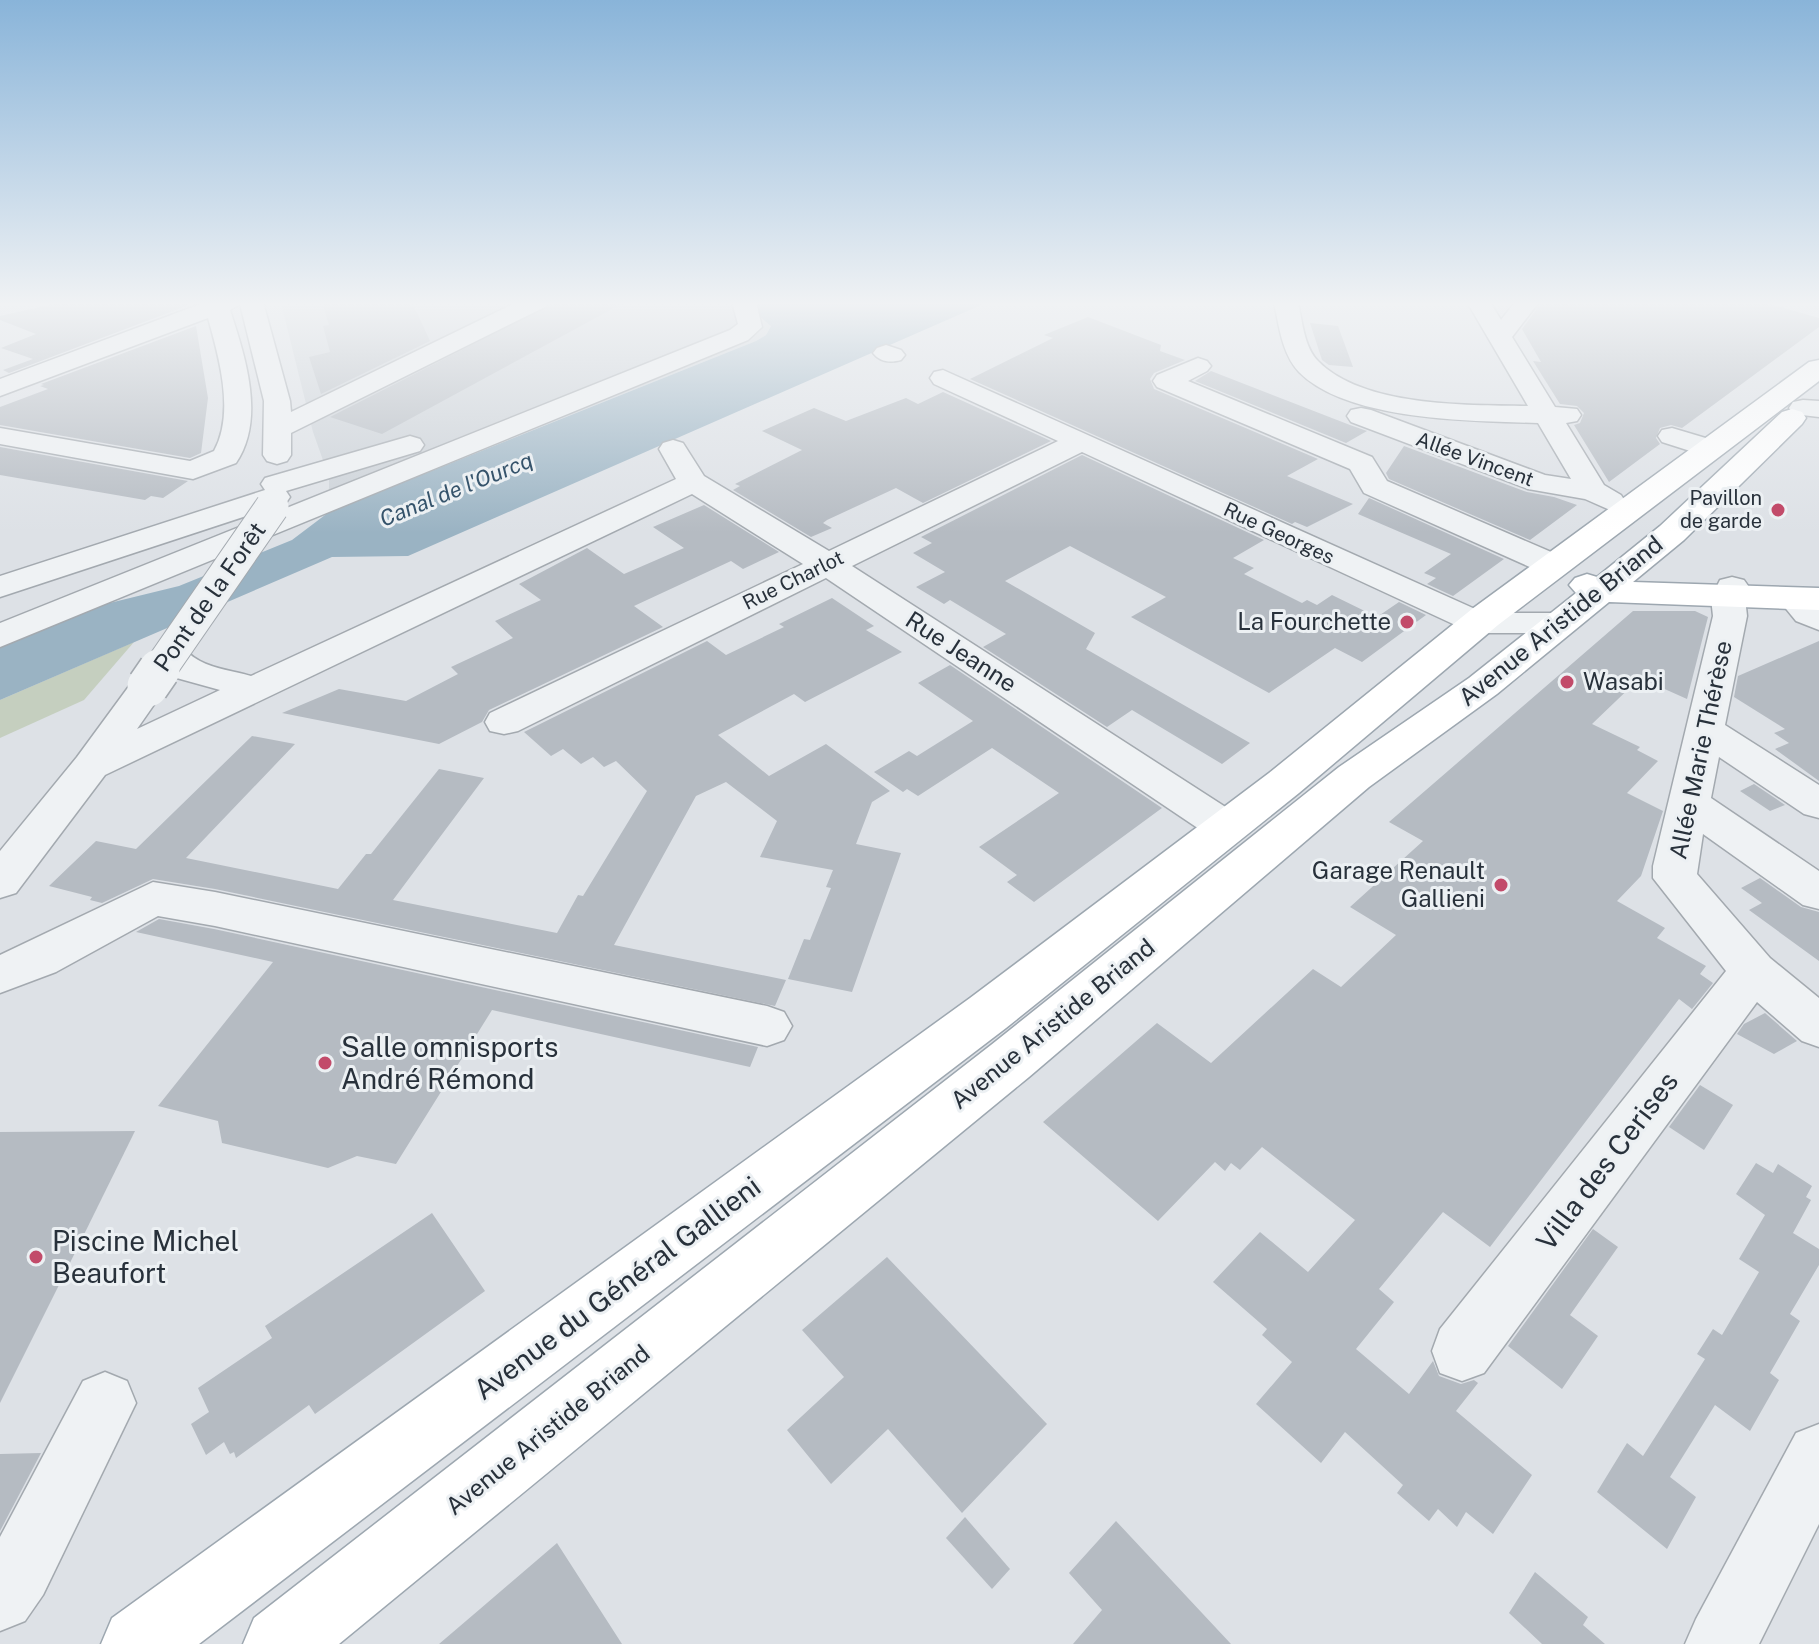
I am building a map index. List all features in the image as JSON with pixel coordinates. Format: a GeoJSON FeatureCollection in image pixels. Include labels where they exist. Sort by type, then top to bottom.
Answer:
{"type":"FeatureCollection","features":[{"type":"Feature","properties":{"kind":"main road","name":"Avenue Aristide Briand"},"geometry":{"type":"LineString","coordinates":[[1094,930],[1284,783],[1478,623],[1804,379]]}},
{"type":"Feature","properties":{"kind":"main road","name":"Avenue Aristide Briand"},"geometry":{"type":"LineString","coordinates":[[280,1644],[1010,1061],[1343,786],[1483,686],[1665,539],[1814,404]]}},
{"type":"Feature","properties":{"kind":"main road"},"geometry":{"type":"LineString","coordinates":[[1624,511],[1665,539]]}},
{"type":"Feature","properties":{"kind":"main road"},"geometry":{"type":"LineString","coordinates":[[1559,561],[1609,584],[1813,601]]}},
{"type":"Feature","properties":{"kind":"main road","name":"Avenue du Général Gallieni"},"geometry":{"type":"LineString","coordinates":[[138,1644],[988,1013],[1094,930]]}},
{"type":"Feature","properties":{"kind":"street"},"geometry":{"type":"LineString","coordinates":[[0,388],[25,379]]}},
{"type":"Feature","properties":{"kind":"street"},"geometry":{"type":"LineString","coordinates":[[0,436],[193,470],[226,457],[236,436],[233,379]]}},
{"type":"Feature","properties":{"kind":"street"},"geometry":{"type":"LineString","coordinates":[[271,379],[277,401],[278,429],[274,496]]}},
{"type":"Feature","properties":{"kind":"street"},"geometry":{"type":"LineString","coordinates":[[278,429],[384,379]]}},
{"type":"Feature","properties":{"kind":"street"},"geometry":{"type":"LineString","coordinates":[[0,587],[513,415],[594,379]]}},
{"type":"Feature","properties":{"kind":"street"},"geometry":{"type":"LineString","coordinates":[[0,636],[633,379]]}},
{"type":"Feature","properties":{"kind":"street","name":"Rue Georges"},"geometry":{"type":"LineString","coordinates":[[945,379],[1478,623]]}},
{"type":"Feature","properties":{"kind":"street"},"geometry":{"type":"LineString","coordinates":[[1171,379],[1166,381],[1362,463],[1375,487],[1559,561]]}},
{"type":"Feature","properties":{"kind":"street"},"geometry":{"type":"LineString","coordinates":[[1323,379],[1365,399],[1396,405],[1557,415]]}},
{"type":"Feature","properties":{"kind":"street"},"geometry":{"type":"LineString","coordinates":[[1531,379],[1557,415],[1593,491],[1624,511]]}},
{"type":"Feature","properties":{"kind":"street"},"geometry":{"type":"LineString","coordinates":[[277,401],[347,397]]}},
{"type":"Feature","properties":{"kind":"street","name":"Allée Vincent"},"geometry":{"type":"LineString","coordinates":[[1315,399],[1539,483],[1593,491]]}},
{"type":"Feature","properties":{"kind":"street"},"geometry":{"type":"LineString","coordinates":[[1672,436],[1709,448]]}},
{"type":"Feature","properties":{"kind":"street","name":"Rue Charlot"},"geometry":{"type":"LineString","coordinates":[[504,722],[1082,441]]}},
{"type":"Feature","properties":{"kind":"street"},"geometry":{"type":"LineString","coordinates":[[91,766],[693,482],[673,449]]}},
{"type":"Feature","properties":{"kind":"street","name":"Rue Jeanne"},"geometry":{"type":"LineString","coordinates":[[693,482],[827,564],[1226,827]]}},
{"type":"Feature","properties":{"kind":"street","name":"Pont de la Forêt"},"geometry":{"type":"LineString","coordinates":[[0,882],[91,766],[148,686],[179,662],[274,496]]}},
{"type":"Feature","properties":{"kind":"street"},"geometry":{"type":"LineString","coordinates":[[0,579],[66,554],[95,555]]}},
{"type":"Feature","properties":{"kind":"street"},"geometry":{"type":"LineString","coordinates":[[0,597],[20,594],[76,573],[95,555]]}},
{"type":"Feature","properties":{"kind":"street","name":"Allée Marie Thérèse"},"geometry":{"type":"LineString","coordinates":[[1730,593],[1730,616],[1675,866],[1675,878],[1753,971]]}},
{"type":"Feature","properties":{"kind":"street"},"geometry":{"type":"LineString","coordinates":[[1478,623],[1559,623]]}},
{"type":"Feature","properties":{"kind":"street"},"geometry":{"type":"LineString","coordinates":[[179,662],[252,688]]}},
{"type":"Feature","properties":{"kind":"street"},"geometry":{"type":"LineString","coordinates":[[1704,729],[1819,804]]}},
{"type":"Feature","properties":{"kind":"street"},"geometry":{"type":"LineString","coordinates":[[1689,803],[1819,893]]}},
{"type":"Feature","properties":{"kind":"street"},"geometry":{"type":"LineString","coordinates":[[0,974],[39,959],[153,899],[215,909],[767,1026]]}},
{"type":"Feature","properties":{"kind":"street"},"geometry":{"type":"LineString","coordinates":[[1753,971],[1819,1027]]}},
{"type":"Feature","properties":{"kind":"street","name":"Villa des Cerises"},"geometry":{"type":"LineString","coordinates":[[1462,1351],[1753,971]]}},
{"type":"Feature","properties":{"kind":"street"},"geometry":{"type":"LineString","coordinates":[[0,1596],[19,1571],[105,1403]]}},
{"type":"Feature","properties":{"kind":"street"},"geometry":{"type":"LineString","coordinates":[[1721,1644],[1819,1456]]}},
{"type":"Feature","properties":{"kind":"shaded area"},"geometry":{"type":"Polygon","coordinates":[[[300,379],[662,379],[329,512],[329,477],[313,432],[300,379]]]}},
{"type":"Feature","properties":{"kind":"green space"},"geometry":{"type":"Polygon","coordinates":[[[134,642],[84,700],[0,738],[0,700],[134,642]]]}},
{"type":"Feature","properties":{"kind":"water","name":"Canal de l'Ourcq"},"geometry":{"type":"Polygon","coordinates":[[[662,379],[813,379],[408,556],[332,557],[0,700],[0,643],[81,610],[179,586],[292,540],[329,512],[662,379]]]}},
{"type":"Feature","properties":{"kind":"building"},"geometry":{"type":"Polygon","coordinates":[[[55,379],[205,379],[208,398],[201,453],[190,458],[0,425],[0,407],[48,389],[41,384],[55,379]]]}},
{"type":"Feature","properties":{"kind":"building"},"geometry":{"type":"Polygon","coordinates":[[[316,379],[352,379],[321,394],[316,379]]]}},
{"type":"Feature","properties":{"kind":"building"},"geometry":{"type":"Polygon","coordinates":[[[405,379],[484,379],[382,434],[330,417],[405,379]]]}},
{"type":"Feature","properties":{"kind":"building"},"geometry":{"type":"Polygon","coordinates":[[[970,379],[1150,379],[1154,389],[1318,459],[1287,476],[1353,504],[1307,527],[1295,522],[1292,524],[970,379]]]}},
{"type":"Feature","properties":{"kind":"building"},"geometry":{"type":"Polygon","coordinates":[[[1231,379],[1367,431],[1346,443],[1195,381],[1231,379]]]}},
{"type":"Feature","properties":{"kind":"building"},"geometry":{"type":"Polygon","coordinates":[[[1544,379],[1749,379],[1682,428],[1671,425],[1660,428],[1656,438],[1660,444],[1609,482],[1574,425],[1580,423],[1584,413],[1577,406],[1560,404],[1544,379]]]}},
{"type":"Feature","properties":{"kind":"building"},"geometry":{"type":"Polygon","coordinates":[[[943,392],[1051,441],[923,503],[896,488],[827,520],[823,523],[832,528],[811,537],[733,490],[740,486],[735,484],[802,450],[762,431],[814,408],[846,421],[906,398],[918,404],[943,392]]]}},
{"type":"Feature","properties":{"kind":"building"},"geometry":{"type":"Polygon","coordinates":[[[1404,446],[1527,492],[1577,505],[1530,540],[1389,479],[1386,473],[1404,446]]]}},
{"type":"Feature","properties":{"kind":"building"},"geometry":{"type":"Polygon","coordinates":[[[0,447],[188,481],[163,498],[151,496],[145,500],[0,475],[0,447]]]}},
{"type":"Feature","properties":{"kind":"building"},"geometry":{"type":"Polygon","coordinates":[[[1082,455],[1264,540],[1233,558],[1254,568],[1244,574],[1302,603],[1307,600],[1317,605],[1332,595],[1377,617],[1399,602],[1426,615],[1362,662],[1335,648],[1269,693],[1131,617],[1166,597],[1070,546],[1005,581],[1095,633],[1086,649],[1250,743],[1222,764],[1132,710],[1107,727],[983,647],[1006,634],[950,600],[944,604],[916,587],[945,572],[913,553],[932,543],[921,537],[1082,455]]]}},
{"type":"Feature","properties":{"kind":"building"},"geometry":{"type":"Polygon","coordinates":[[[1369,498],[1504,559],[1453,596],[1427,584],[1436,578],[1424,573],[1451,554],[1358,514],[1369,498]]]}},
{"type":"Feature","properties":{"kind":"building"},"geometry":{"type":"Polygon","coordinates":[[[704,505],[779,552],[743,569],[731,561],[634,606],[663,627],[489,710],[482,722],[439,744],[282,713],[339,689],[406,701],[458,674],[451,667],[513,638],[495,621],[541,600],[519,584],[587,548],[624,574],[684,548],[653,527],[704,505]]]}},
{"type":"Feature","properties":{"kind":"building"},"geometry":{"type":"Polygon","coordinates":[[[832,598],[874,626],[866,630],[902,652],[805,702],[794,694],[718,735],[769,776],[826,744],[890,791],[872,802],[856,844],[901,853],[852,992],[788,979],[804,939],[810,940],[831,888],[826,887],[833,870],[760,857],[777,821],[726,782],[696,796],[614,945],[786,980],[775,1006],[215,889],[153,879],[102,903],[90,900],[92,897],[49,886],[96,841],[136,849],[252,736],[295,744],[186,858],[338,889],[366,854],[371,854],[439,769],[484,778],[393,900],[557,933],[578,895],[583,896],[647,791],[616,761],[604,767],[593,757],[581,764],[563,749],[551,756],[524,732],[707,641],[726,655],[784,627],[779,624],[832,598]]]}},
{"type":"Feature","properties":{"kind":"building"},"geometry":{"type":"Polygon","coordinates":[[[1633,611],[1695,611],[1708,617],[1687,699],[1640,678],[1592,724],[1640,747],[1637,750],[1658,761],[1627,793],[1663,811],[1641,876],[1617,901],[1665,928],[1657,938],[1706,966],[1700,974],[1713,983],[1692,1009],[1679,999],[1490,1247],[1443,1212],[1379,1289],[1394,1302],[1356,1349],[1409,1394],[1433,1361],[1439,1376],[1461,1384],[1474,1380],[1478,1383],[1456,1411],[1532,1475],[1493,1534],[1466,1512],[1457,1527],[1438,1509],[1429,1521],[1397,1493],[1403,1485],[1345,1432],[1321,1463],[1256,1404],[1292,1362],[1262,1335],[1267,1329],[1213,1282],[1260,1232],[1308,1272],[1355,1220],[1262,1147],[1240,1170],[1231,1163],[1225,1171],[1215,1162],[1158,1221],[1043,1122],[1157,1023],[1211,1063],[1313,969],[1341,987],[1396,935],[1350,907],[1423,841],[1389,822],[1633,611]]]}},
{"type":"Feature","properties":{"kind":"building"},"geometry":{"type":"Polygon","coordinates":[[[1819,641],[1819,781],[1775,749],[1789,743],[1774,733],[1785,729],[1734,697],[1738,676],[1819,641]]]}},
{"type":"Feature","properties":{"kind":"building"},"geometry":{"type":"Polygon","coordinates":[[[950,665],[1162,808],[1034,902],[1007,882],[1017,875],[979,847],[1059,793],[992,748],[918,796],[907,789],[903,792],[874,772],[909,751],[917,756],[973,721],[918,683],[950,665]]]}},
{"type":"Feature","properties":{"kind":"building"},"geometry":{"type":"Polygon","coordinates":[[[1754,784],[1785,805],[1770,811],[1740,791],[1754,784]]]}},
{"type":"Feature","properties":{"kind":"building"},"geometry":{"type":"Polygon","coordinates":[[[1760,878],[1801,907],[1819,912],[1819,961],[1749,910],[1762,903],[1741,888],[1760,878]]]}},
{"type":"Feature","properties":{"kind":"building","name":"Salle omnisports André Rémond"},"geometry":{"type":"Polygon","coordinates":[[[159,919],[758,1047],[750,1067],[492,1010],[396,1164],[357,1156],[328,1168],[222,1143],[218,1121],[158,1106],[273,962],[136,932],[159,919]]]}},
{"type":"Feature","properties":{"kind":"building"},"geometry":{"type":"Polygon","coordinates":[[[1765,1013],[1797,1041],[1774,1054],[1737,1034],[1744,1024],[1765,1013]]]}},
{"type":"Feature","properties":{"kind":"building"},"geometry":{"type":"Polygon","coordinates":[[[1700,1085],[1733,1105],[1704,1150],[1669,1127],[1700,1085]]]}},
{"type":"Feature","properties":{"kind":"building","name":"Piscine Michel Beaufort"},"geometry":{"type":"Polygon","coordinates":[[[135,1131],[65,1273],[0,1403],[0,1132],[135,1131]]]}},
{"type":"Feature","properties":{"kind":"building"},"geometry":{"type":"Polygon","coordinates":[[[1756,1163],[1773,1173],[1778,1164],[1812,1186],[1806,1197],[1811,1200],[1793,1233],[1819,1249],[1819,1265],[1790,1314],[1800,1321],[1770,1373],[1779,1380],[1750,1431],[1715,1405],[1670,1477],[1696,1497],[1667,1549],[1597,1492],[1627,1443],[1643,1456],[1705,1359],[1697,1354],[1713,1329],[1722,1335],[1759,1272],[1739,1259],[1765,1215],[1736,1194],[1756,1163]]]}},
{"type":"Feature","properties":{"kind":"building"},"geometry":{"type":"Polygon","coordinates":[[[432,1213],[485,1291],[315,1414],[309,1405],[236,1458],[224,1442],[206,1455],[191,1424],[209,1412],[198,1388],[272,1338],[265,1326],[432,1213]]]}},
{"type":"Feature","properties":{"kind":"building"},"geometry":{"type":"Polygon","coordinates":[[[1593,1229],[1618,1247],[1570,1315],[1598,1336],[1562,1389],[1508,1346],[1593,1229]]]}},
{"type":"Feature","properties":{"kind":"building"},"geometry":{"type":"Polygon","coordinates":[[[887,1257],[1047,1424],[962,1513],[888,1429],[831,1484],[787,1430],[844,1377],[802,1330],[887,1257]]]}},
{"type":"Feature","properties":{"kind":"building"},"geometry":{"type":"Polygon","coordinates":[[[41,1453],[0,1531],[0,1454],[41,1453]]]}},
{"type":"Feature","properties":{"kind":"building"},"geometry":{"type":"Polygon","coordinates":[[[965,1517],[1010,1569],[992,1589],[946,1538],[965,1517]]]}},
{"type":"Feature","properties":{"kind":"building"},"geometry":{"type":"Polygon","coordinates":[[[1116,1521],[1231,1644],[1073,1644],[1102,1610],[1069,1573],[1116,1521]]]}},
{"type":"Feature","properties":{"kind":"building"},"geometry":{"type":"Polygon","coordinates":[[[557,1543],[622,1644],[439,1644],[480,1609],[557,1543]]]}},
{"type":"Feature","properties":{"kind":"building"},"geometry":{"type":"Polygon","coordinates":[[[1535,1572],[1588,1617],[1583,1625],[1605,1644],[1542,1644],[1509,1613],[1535,1572]]]}},
{"type":"Feature","properties":{"kind":"place","name":"Pavillon de garde"},"geometry":{"type":"Point","coordinates":[1778,510]}},
{"type":"Feature","properties":{"kind":"place","name":"La Fourchette"},"geometry":{"type":"Point","coordinates":[1407,622]}},
{"type":"Feature","properties":{"kind":"place","name":"Wasabi"},"geometry":{"type":"Point","coordinates":[1567,682]}},
{"type":"Feature","properties":{"kind":"place","name":"Garage Renault Gallieni"},"geometry":{"type":"Point","coordinates":[1501,885]}},
{"type":"Feature","properties":{"kind":"place","name":"Salle omnisports André Rémond"},"geometry":{"type":"Point","coordinates":[325,1063]}},
{"type":"Feature","properties":{"kind":"place","name":"Piscine Michel Beaufort"},"geometry":{"type":"Point","coordinates":[36,1257]}}]}
